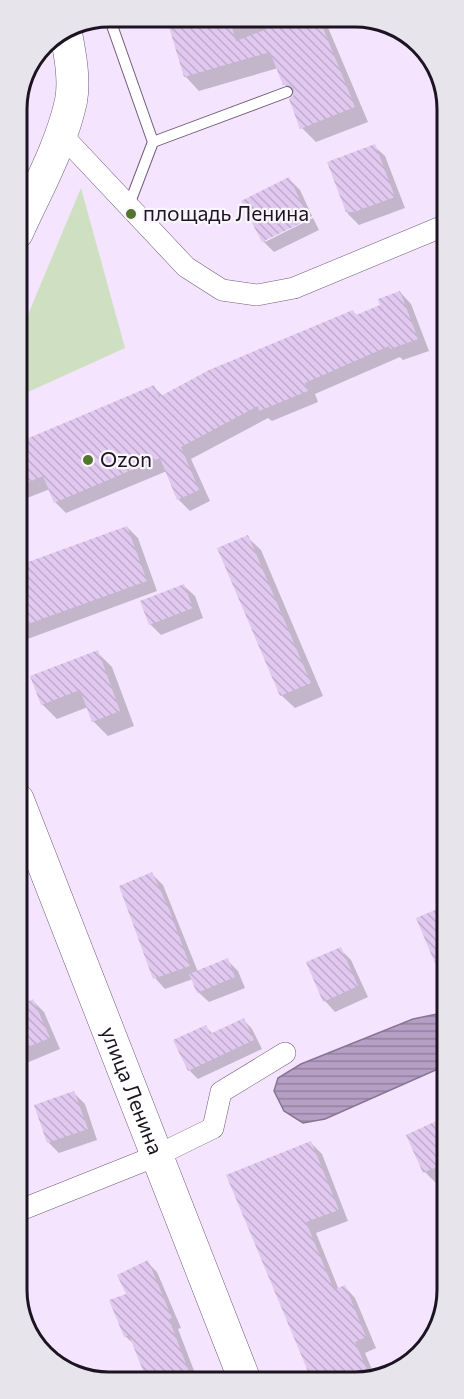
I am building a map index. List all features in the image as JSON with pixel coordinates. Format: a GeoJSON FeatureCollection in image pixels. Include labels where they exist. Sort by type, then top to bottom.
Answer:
{"type":"FeatureCollection","features":[{"type":"Feature","properties":{"kind":"main road"},"geometry":{"type":"LineString","coordinates":[[27,210],[60,133],[71,100],[71,58],[67,39]]}},
{"type":"Feature","properties":{"kind":"main road","name":"улица Ленина"},"geometry":{"type":"LineString","coordinates":[[27,823],[241,1372]]}},
{"type":"Feature","properties":{"kind":"street"},"geometry":{"type":"LineString","coordinates":[[60,133],[186,267],[222,290],[257,295],[294,288],[437,229]]}},
{"type":"Feature","properties":{"kind":"street"},"geometry":{"type":"LineString","coordinates":[[27,1207],[156,1156],[213,1128],[221,1092],[285,1053]]}},
{"type":"Feature","properties":{"kind":"lane"},"geometry":{"type":"LineString","coordinates":[[113,27],[153,142],[129,205]]}},
{"type":"Feature","properties":{"kind":"lane"},"geometry":{"type":"LineString","coordinates":[[153,142],[287,92]]}},
{"type":"Feature","properties":{"kind":"green space"},"geometry":{"type":"Polygon","coordinates":[[[81,188],[125,348],[27,392],[27,317],[81,188]]]}},
{"type":"Feature","properties":{"kind":"shaded area"},"geometry":{"type":"Polygon","coordinates":[[[437,1014],[437,1069],[325,1119],[303,1123],[284,1111],[274,1091],[278,1078],[301,1064],[413,1019],[437,1014]]]}},
{"type":"Feature","properties":{"kind":"building"},"geometry":{"type":"Polygon","coordinates":[[[169,27],[232,27],[236,41],[272,27],[323,27],[355,107],[300,129],[289,99],[293,96],[294,89],[289,85],[283,85],[270,52],[184,77],[169,27]]]}},
{"type":"Feature","properties":{"kind":"building"},"geometry":{"type":"Polygon","coordinates":[[[375,144],[395,197],[354,212],[346,212],[327,162],[375,144]]]}},
{"type":"Feature","properties":{"kind":"building"},"geometry":{"type":"Polygon","coordinates":[[[289,177],[309,219],[262,242],[241,201],[289,177]]]}},
{"type":"Feature","properties":{"kind":"building"},"geometry":{"type":"Polygon","coordinates":[[[400,291],[418,339],[390,349],[389,346],[305,383],[308,391],[259,411],[258,406],[181,447],[199,490],[177,500],[160,458],[54,503],[43,476],[27,483],[27,439],[154,385],[159,397],[209,370],[353,310],[356,315],[380,305],[378,299],[400,291]]]}},
{"type":"Feature","properties":{"kind":"building"},"geometry":{"type":"Polygon","coordinates":[[[127,526],[147,581],[27,624],[27,562],[127,526]]]}},
{"type":"Feature","properties":{"kind":"building"},"geometry":{"type":"Polygon","coordinates":[[[248,535],[311,683],[280,696],[217,548],[248,535]]]}},
{"type":"Feature","properties":{"kind":"building"},"geometry":{"type":"Polygon","coordinates":[[[184,584],[193,608],[149,625],[140,601],[184,584]]]}},
{"type":"Feature","properties":{"kind":"building"},"geometry":{"type":"Polygon","coordinates":[[[98,650],[120,711],[92,722],[80,690],[41,705],[30,676],[98,650]]]}},
{"type":"Feature","properties":{"kind":"building"},"geometry":{"type":"Polygon","coordinates":[[[152,872],[169,909],[190,966],[153,979],[119,886],[152,872]]]}},
{"type":"Feature","properties":{"kind":"building"},"geometry":{"type":"Polygon","coordinates":[[[437,909],[437,968],[416,918],[437,909]]]}},
{"type":"Feature","properties":{"kind":"building"},"geometry":{"type":"Polygon","coordinates":[[[341,947],[358,986],[323,1002],[306,962],[341,947]]]}},
{"type":"Feature","properties":{"kind":"building"},"geometry":{"type":"Polygon","coordinates":[[[228,958],[235,977],[197,993],[189,974],[228,958]]]}},
{"type":"Feature","properties":{"kind":"building"},"geometry":{"type":"Polygon","coordinates":[[[33,999],[50,1038],[27,1047],[27,1002],[33,999]]]}},
{"type":"Feature","properties":{"kind":"building"},"geometry":{"type":"Polygon","coordinates":[[[244,1018],[254,1040],[188,1071],[173,1040],[206,1025],[210,1034],[244,1018]]]}},
{"type":"Feature","properties":{"kind":"building"},"geometry":{"type":"Polygon","coordinates":[[[74,1091],[88,1129],[47,1143],[34,1105],[74,1091]]]}},
{"type":"Feature","properties":{"kind":"building"},"geometry":{"type":"Polygon","coordinates":[[[437,1121],[437,1167],[423,1173],[406,1135],[437,1121]]]}},
{"type":"Feature","properties":{"kind":"building"},"geometry":{"type":"Polygon","coordinates":[[[311,1141],[339,1210],[306,1222],[334,1290],[345,1285],[366,1337],[355,1342],[367,1370],[308,1372],[226,1175],[311,1141]]]}},
{"type":"Feature","properties":{"kind":"building"},"geometry":{"type":"Polygon","coordinates":[[[148,1260],[172,1318],[169,1319],[189,1372],[143,1372],[129,1335],[124,1337],[109,1300],[126,1294],[117,1275],[148,1260]]]}},
{"type":"Feature","properties":{"kind":"place","name":"площадь Ленина"},"geometry":{"type":"Point","coordinates":[131,214]}},
{"type":"Feature","properties":{"kind":"place","name":"Ozon"},"geometry":{"type":"Point","coordinates":[88,460]}}]}
